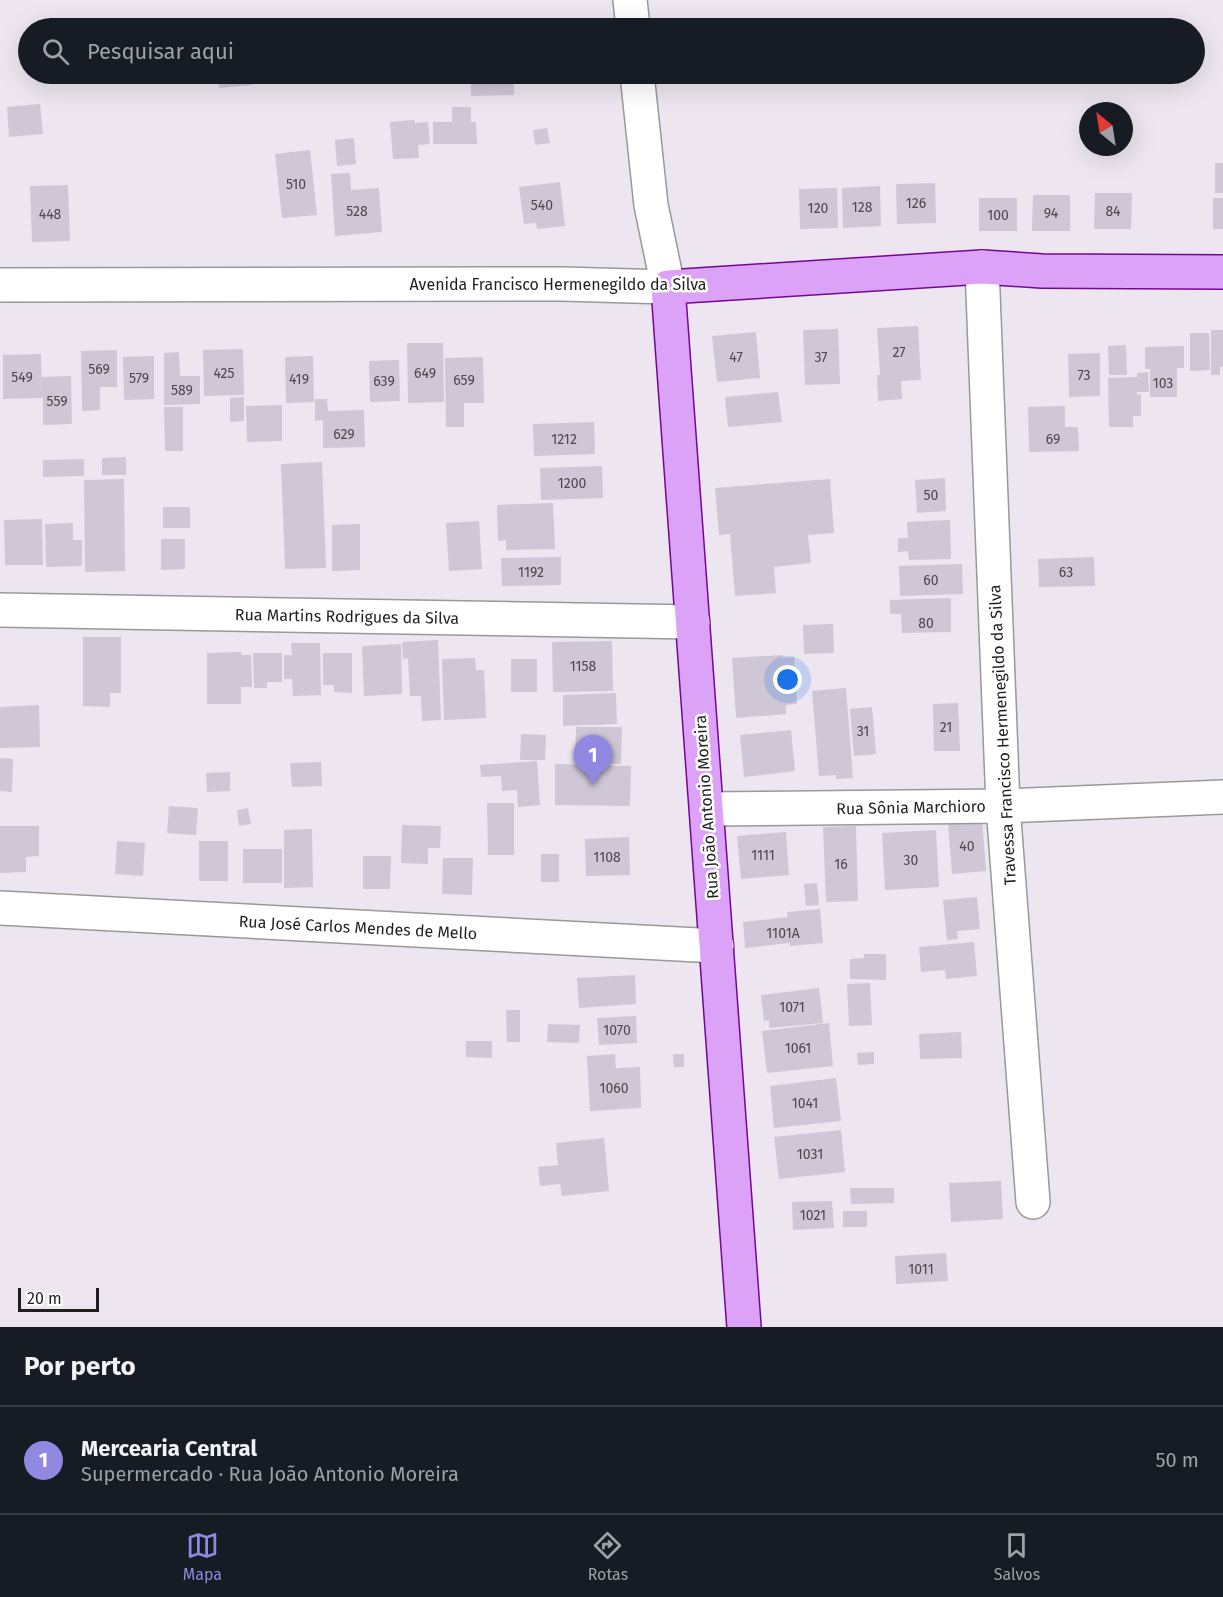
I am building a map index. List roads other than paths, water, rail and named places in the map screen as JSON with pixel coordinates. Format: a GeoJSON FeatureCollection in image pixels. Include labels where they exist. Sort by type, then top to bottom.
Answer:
{"type":"FeatureCollection","features":[{"type":"Feature","properties":{"kind":"main road","name":"Avenida Francisco Hermenegildo da Silva"},"geometry":{"type":"LineString","coordinates":[[668,287],[982,267],[1042,271],[1223,272]]}},
{"type":"Feature","properties":{"kind":"main road","name":"Rua João Antonio Moreira"},"geometry":{"type":"LineString","coordinates":[[668,287],[744,1327]]}},
{"type":"Feature","properties":{"kind":"street"},"geometry":{"type":"LineString","coordinates":[[630,0],[632,18]]}},
{"type":"Feature","properties":{"kind":"street"},"geometry":{"type":"LineString","coordinates":[[638,84],[651,205],[668,287]]}},
{"type":"Feature","properties":{"kind":"street","name":"Travessa Francisco Hermenegildo da Silva"},"geometry":{"type":"LineString","coordinates":[[982,267],[1003,806],[1033,1202]]}},
{"type":"Feature","properties":{"kind":"street","name":"Avenida Francisco Hermenegildo da Silva"},"geometry":{"type":"LineString","coordinates":[[0,285],[562,284],[668,287]]}},
{"type":"Feature","properties":{"kind":"street","name":"Rua Martins Rodrigues da Silva"},"geometry":{"type":"LineString","coordinates":[[0,610],[693,622]]}},
{"type":"Feature","properties":{"kind":"street","name":"Rua Sônia Marchioro"},"geometry":{"type":"LineString","coordinates":[[706,809],[1003,806],[1223,796]]}},
{"type":"Feature","properties":{"kind":"street","name":"Rua José Carlos Mendes de Mello"},"geometry":{"type":"LineString","coordinates":[[0,908],[717,946]]}},
{"type":"Feature","properties":{"kind":"place","name":"Mercearia Central"},"geometry":{"type":"Point","coordinates":[593,785]}}]}
